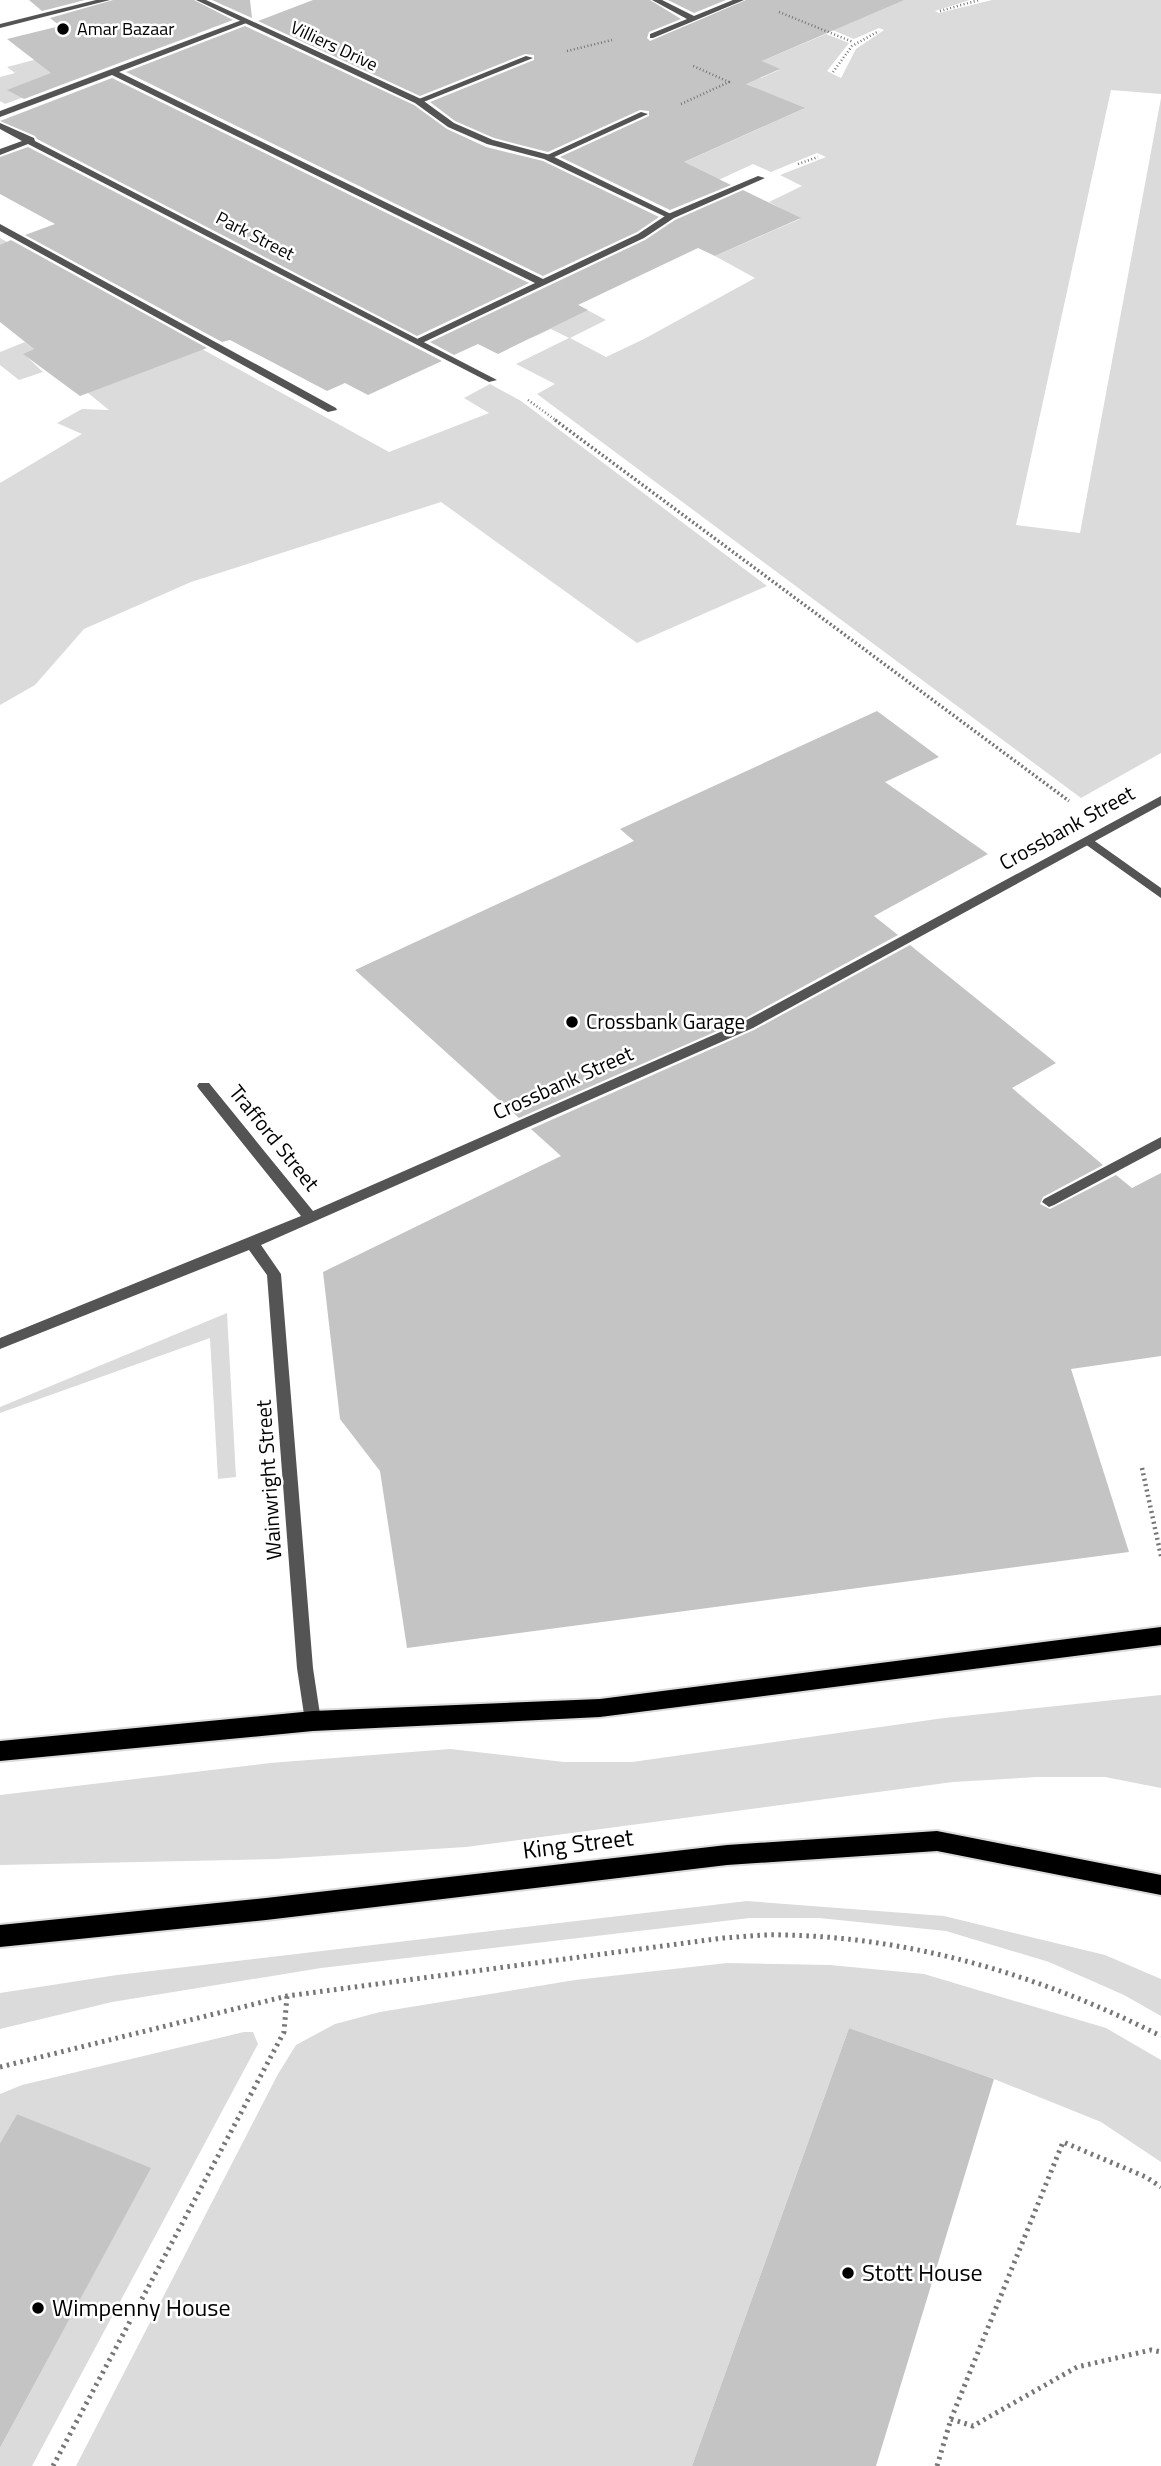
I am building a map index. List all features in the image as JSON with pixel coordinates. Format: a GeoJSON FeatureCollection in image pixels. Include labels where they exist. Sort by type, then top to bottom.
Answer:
{"type":"FeatureCollection","features":[{"type":"Feature","properties":{"kind":"highway"},"geometry":{"type":"LineString","coordinates":[[0,1751],[313,1721],[600,1709],[1161,1636]]}},
{"type":"Feature","properties":{"kind":"highway","name":"King Street"},"geometry":{"type":"LineString","coordinates":[[0,1936],[266,1909],[727,1855],[937,1841],[1161,1885]]}},
{"type":"Feature","properties":{"kind":"street"},"geometry":{"type":"LineString","coordinates":[[0,26],[106,0]]}},
{"type":"Feature","properties":{"kind":"street","name":"Villiers Drive"},"geometry":{"type":"LineString","coordinates":[[200,0],[418,102],[451,125],[490,142],[547,156],[671,216]]}},
{"type":"Feature","properties":{"kind":"street"},"geometry":{"type":"LineString","coordinates":[[656,0],[693,19]]}},
{"type":"Feature","properties":{"kind":"street"},"geometry":{"type":"LineString","coordinates":[[653,36],[740,0]]}},
{"type":"Feature","properties":{"kind":"street"},"geometry":{"type":"LineString","coordinates":[[0,114],[245,22]]}},
{"type":"Feature","properties":{"kind":"street"},"geometry":{"type":"LineString","coordinates":[[418,102],[528,58]]}},
{"type":"Feature","properties":{"kind":"street"},"geometry":{"type":"LineString","coordinates":[[110,71],[542,283]]}},
{"type":"Feature","properties":{"kind":"street"},"geometry":{"type":"LineString","coordinates":[[547,156],[644,114]]}},
{"type":"Feature","properties":{"kind":"street","name":"Park Street"},"geometry":{"type":"LineString","coordinates":[[0,126],[492,380]]}},
{"type":"Feature","properties":{"kind":"street"},"geometry":{"type":"LineString","coordinates":[[0,152],[31,140]]}},
{"type":"Feature","properties":{"kind":"street"},"geometry":{"type":"LineString","coordinates":[[420,341],[641,236],[671,216],[761,178]]}},
{"type":"Feature","properties":{"kind":"street"},"geometry":{"type":"LineString","coordinates":[[0,228],[332,410]]}},
{"type":"Feature","properties":{"kind":"street","name":"Crossbank Street"},"geometry":{"type":"LineString","coordinates":[[0,1344],[252,1243],[748,1025],[1161,800]]}},
{"type":"Feature","properties":{"kind":"street"},"geometry":{"type":"LineString","coordinates":[[1089,841],[1161,894]]}},
{"type":"Feature","properties":{"kind":"street","name":"Trafford Street"},"geometry":{"type":"LineString","coordinates":[[205,1086],[310,1217]]}},
{"type":"Feature","properties":{"kind":"street"},"geometry":{"type":"LineString","coordinates":[[1049,1202],[1161,1142]]}},
{"type":"Feature","properties":{"kind":"street","name":"Wainwright Street"},"geometry":{"type":"LineString","coordinates":[[252,1243],[274,1274],[305,1668],[313,1721]]}},
{"type":"Feature","properties":{"kind":"path"},"geometry":{"type":"LineString","coordinates":[[940,11],[979,0]]}},
{"type":"Feature","properties":{"kind":"path"},"geometry":{"type":"LineString","coordinates":[[771,8],[853,43]]}},
{"type":"Feature","properties":{"kind":"path"},"geometry":{"type":"LineString","coordinates":[[833,72],[842,54],[853,43],[879,30]]}},
{"type":"Feature","properties":{"kind":"path"},"geometry":{"type":"LineString","coordinates":[[528,58],[614,39]]}},
{"type":"Feature","properties":{"kind":"path"},"geometry":{"type":"LineString","coordinates":[[644,114],[662,112],[729,82],[680,60]]}},
{"type":"Feature","properties":{"kind":"path"},"geometry":{"type":"LineString","coordinates":[[533,402],[1075,806]]}},
{"type":"Feature","properties":{"kind":"path"},"geometry":{"type":"LineString","coordinates":[[1142,1468],[1160,1556]]}},
{"type":"Feature","properties":{"kind":"path"},"geometry":{"type":"LineString","coordinates":[[0,2067],[287,1996],[723,1938],[790,1934],[867,1942],[995,1967],[1061,1989],[1124,2016],[1161,2036]]}},
{"type":"Feature","properties":{"kind":"path"},"geometry":{"type":"LineString","coordinates":[[53,2466],[284,2032],[287,1996]]}},
{"type":"Feature","properties":{"kind":"path"},"geometry":{"type":"LineString","coordinates":[[937,2466],[951,2418],[1063,2143],[1146,2177],[1161,2187]]}},
{"type":"Feature","properties":{"kind":"path"},"geometry":{"type":"LineString","coordinates":[[951,2418],[973,2426],[1077,2367],[1151,2350],[1161,2352]]}},
{"type":"Feature","properties":{"kind":"shaded area"},"geometry":{"type":"Polygon","coordinates":[[[900,0],[970,0],[935,11],[939,13],[992,0],[1161,0],[1161,94],[1111,90],[1016,525],[1080,533],[1161,98],[1161,753],[1081,798],[537,394],[555,384],[516,364],[569,338],[551,329],[529,339],[578,305],[606,320],[570,338],[606,357],[755,278],[715,256],[800,219],[769,202],[802,186],[780,175],[826,157],[817,153],[771,172],[753,164],[684,196],[646,179],[803,109],[728,76],[743,70],[761,78],[779,70],[762,61],[826,34],[849,43],[827,71],[841,78],[856,49],[884,30],[879,28],[854,39],[830,29],[900,0]]]}},
{"type":"Feature","properties":{"kind":"shaded area"},"geometry":{"type":"Polygon","coordinates":[[[172,24],[198,34],[5,104],[0,101],[0,77],[15,73],[7,67],[172,24]]]}},
{"type":"Feature","properties":{"kind":"shaded area"},"geometry":{"type":"Polygon","coordinates":[[[0,238],[389,452],[489,413],[464,398],[490,384],[521,401],[767,586],[637,643],[441,502],[191,582],[84,629],[35,685],[0,705],[0,483],[82,434],[57,423],[82,409],[109,410],[88,393],[0,256],[0,238]]]}},
{"type":"Feature","properties":{"kind":"shaded area"},"geometry":{"type":"Polygon","coordinates":[[[25,342],[34,349],[24,354],[43,372],[19,380],[0,365],[0,352],[25,342]]]}},
{"type":"Feature","properties":{"kind":"shaded area"},"geometry":{"type":"Polygon","coordinates":[[[227,1313],[236,1477],[218,1479],[210,1338],[0,1413],[0,1407],[227,1313]]]}},
{"type":"Feature","properties":{"kind":"shaded area"},"geometry":{"type":"Polygon","coordinates":[[[1161,1695],[1161,1788],[1105,1777],[1037,1777],[953,1782],[466,1847],[276,1859],[0,1865],[0,1795],[270,1763],[450,1749],[564,1762],[632,1762],[944,1718],[1161,1695]]]}},
{"type":"Feature","properties":{"kind":"shaded area"},"geometry":{"type":"Polygon","coordinates":[[[747,1901],[944,1916],[1105,1955],[1161,1979],[1161,2016],[1124,1995],[1049,1962],[946,1931],[819,1918],[750,1918],[321,1968],[112,2002],[0,2029],[0,1993],[117,1975],[747,1901]]]}},
{"type":"Feature","properties":{"kind":"shaded area"},"geometry":{"type":"Polygon","coordinates":[[[727,1963],[830,1965],[924,1974],[1106,2028],[1161,2060],[1161,2162],[1101,2122],[994,2079],[849,2028],[692,2466],[76,2466],[278,2074],[296,2045],[335,2024],[380,2012],[575,1980],[727,1963]]]}},
{"type":"Feature","properties":{"kind":"shaded area"},"geometry":{"type":"Polygon","coordinates":[[[253,2032],[258,2044],[32,2466],[0,2466],[0,2448],[150,2169],[17,2114],[0,2143],[0,2094],[22,2085],[253,2032]]]}},
{"type":"Feature","properties":{"kind":"building"},"geometry":{"type":"Polygon","coordinates":[[[29,0],[85,0],[42,11],[29,0]]]}},
{"type":"Feature","properties":{"kind":"building"},"geometry":{"type":"Polygon","coordinates":[[[113,0],[194,0],[233,20],[24,99],[7,90],[51,73],[7,39],[60,26],[50,18],[113,0]]]}},
{"type":"Feature","properties":{"kind":"building"},"geometry":{"type":"Polygon","coordinates":[[[212,0],[250,0],[252,18],[212,0]]]}},
{"type":"Feature","properties":{"kind":"building"},"geometry":{"type":"Polygon","coordinates":[[[313,0],[650,0],[681,19],[649,32],[647,38],[650,41],[746,0],[904,0],[762,61],[780,69],[746,84],[805,108],[684,162],[731,185],[670,210],[560,157],[649,116],[649,111],[640,110],[548,152],[494,138],[455,121],[430,102],[534,60],[534,55],[525,54],[420,96],[258,21],[313,0]]]}},
{"type":"Feature","properties":{"kind":"building"},"geometry":{"type":"Polygon","coordinates":[[[668,0],[726,0],[694,13],[668,0]]]}},
{"type":"Feature","properties":{"kind":"building"},"geometry":{"type":"Polygon","coordinates":[[[245,26],[414,105],[447,129],[486,147],[543,161],[659,217],[637,232],[543,276],[126,72],[245,26]]]}},
{"type":"Feature","properties":{"kind":"building"},"geometry":{"type":"Polygon","coordinates":[[[112,78],[529,283],[417,336],[35,136],[0,121],[112,78]]]}},
{"type":"Feature","properties":{"kind":"building"},"geometry":{"type":"Polygon","coordinates":[[[28,147],[442,361],[368,395],[345,383],[327,391],[230,340],[222,342],[25,235],[55,224],[0,194],[0,157],[28,147]]]}},
{"type":"Feature","properties":{"kind":"building"},"geometry":{"type":"Polygon","coordinates":[[[743,190],[801,218],[715,256],[698,248],[578,305],[588,310],[498,354],[478,344],[454,355],[430,342],[645,240],[675,220],[743,190]]]}},
{"type":"Feature","properties":{"kind":"building"},"geometry":{"type":"Polygon","coordinates":[[[11,240],[207,348],[80,396],[23,354],[34,349],[0,322],[0,245],[11,240]]]}},
{"type":"Feature","properties":{"kind":"building"},"geometry":{"type":"Polygon","coordinates":[[[877,711],[939,757],[885,782],[988,854],[874,916],[898,935],[742,1020],[519,1118],[355,970],[634,841],[620,829],[877,711]]]}},
{"type":"Feature","properties":{"kind":"building"},"geometry":{"type":"Polygon","coordinates":[[[910,945],[1056,1063],[1012,1088],[1103,1165],[1043,1197],[1040,1204],[1050,1209],[1116,1175],[1132,1188],[1161,1173],[1161,1356],[1071,1369],[1129,1552],[407,1648],[380,1471],[340,1419],[323,1272],[561,1156],[531,1129],[754,1030],[910,945]]]}},
{"type":"Feature","properties":{"kind":"building","name":"Stott House"},"geometry":{"type":"Polygon","coordinates":[[[849,2028],[994,2079],[876,2466],[692,2466],[849,2028]]]}},
{"type":"Feature","properties":{"kind":"building","name":"Wimpenny House"},"geometry":{"type":"Polygon","coordinates":[[[17,2114],[151,2168],[0,2448],[0,2143],[17,2114]]]}},
{"type":"Feature","properties":{"kind":"place","name":"Amar Bazaar"},"geometry":{"type":"Point","coordinates":[63,29]}},
{"type":"Feature","properties":{"kind":"place","name":"Crossbank Garage"},"geometry":{"type":"Point","coordinates":[572,1022]}},
{"type":"Feature","properties":{"kind":"place","name":"Stott House"},"geometry":{"type":"Point","coordinates":[848,2273]}},
{"type":"Feature","properties":{"kind":"place","name":"Wimpenny House"},"geometry":{"type":"Point","coordinates":[38,2308]}}]}
